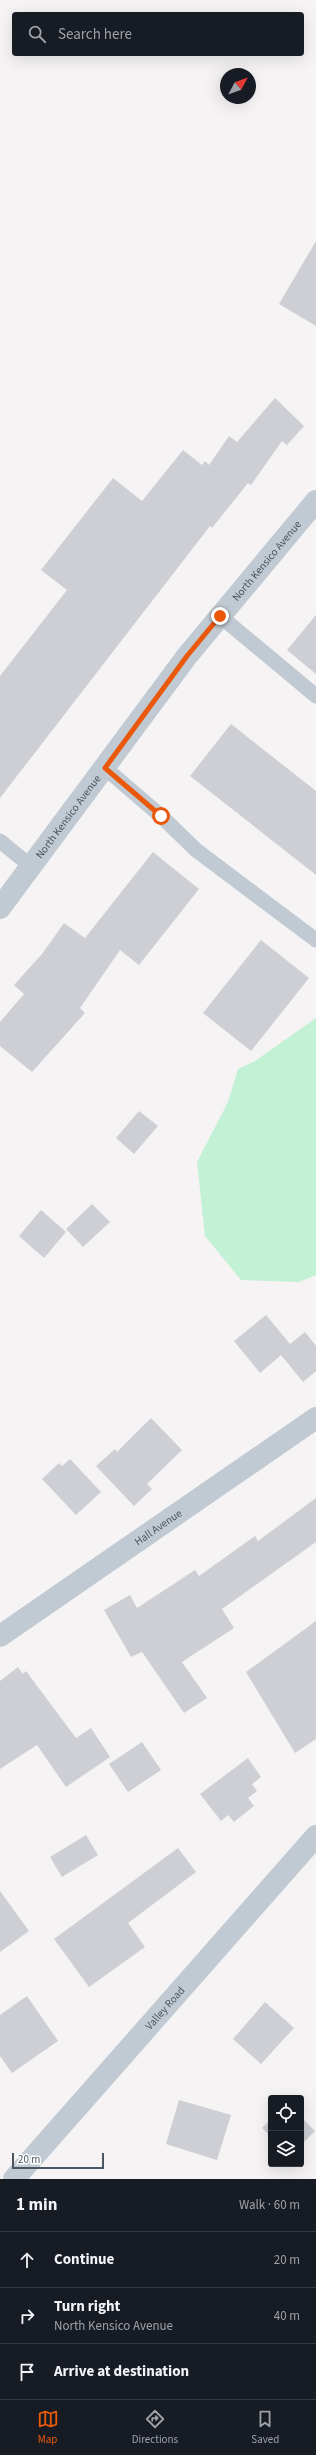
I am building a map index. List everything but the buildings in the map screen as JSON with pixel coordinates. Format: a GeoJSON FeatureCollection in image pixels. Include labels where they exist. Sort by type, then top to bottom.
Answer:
{"type":"FeatureCollection","features":[{"type":"Feature","properties":{"kind":"street","name":"North Kensico Avenue"},"geometry":{"type":"LineString","coordinates":[[0,908],[32,867],[187,656],[316,501]]}},
{"type":"Feature","properties":{"kind":"street","name":"Hall Avenue"},"geometry":{"type":"LineString","coordinates":[[0,1636],[316,1418]]}},
{"type":"Feature","properties":{"kind":"street","name":"Valley Road"},"geometry":{"type":"LineString","coordinates":[[14,2179],[316,1836]]}},
{"type":"Feature","properties":{"kind":"lane"},"geometry":{"type":"LineString","coordinates":[[220,616],[316,696]]}},
{"type":"Feature","properties":{"kind":"lane"},"geometry":{"type":"LineString","coordinates":[[105,768],[161,816],[196,850],[316,940]]}},
{"type":"Feature","properties":{"kind":"lane"},"geometry":{"type":"LineString","coordinates":[[0,841],[32,867]]}},
{"type":"Feature","properties":{"kind":"green space"},"geometry":{"type":"Polygon","coordinates":[[[316,1018],[316,1275],[299,1282],[241,1280],[205,1236],[197,1162],[228,1102],[238,1069],[255,1061],[316,1018]]]}},
{"type":"Feature","properties":{"kind":"route"},"geometry":{"type":"LineString","coordinates":[[161,816],[105,768],[187,656],[220,616]]}}]}
